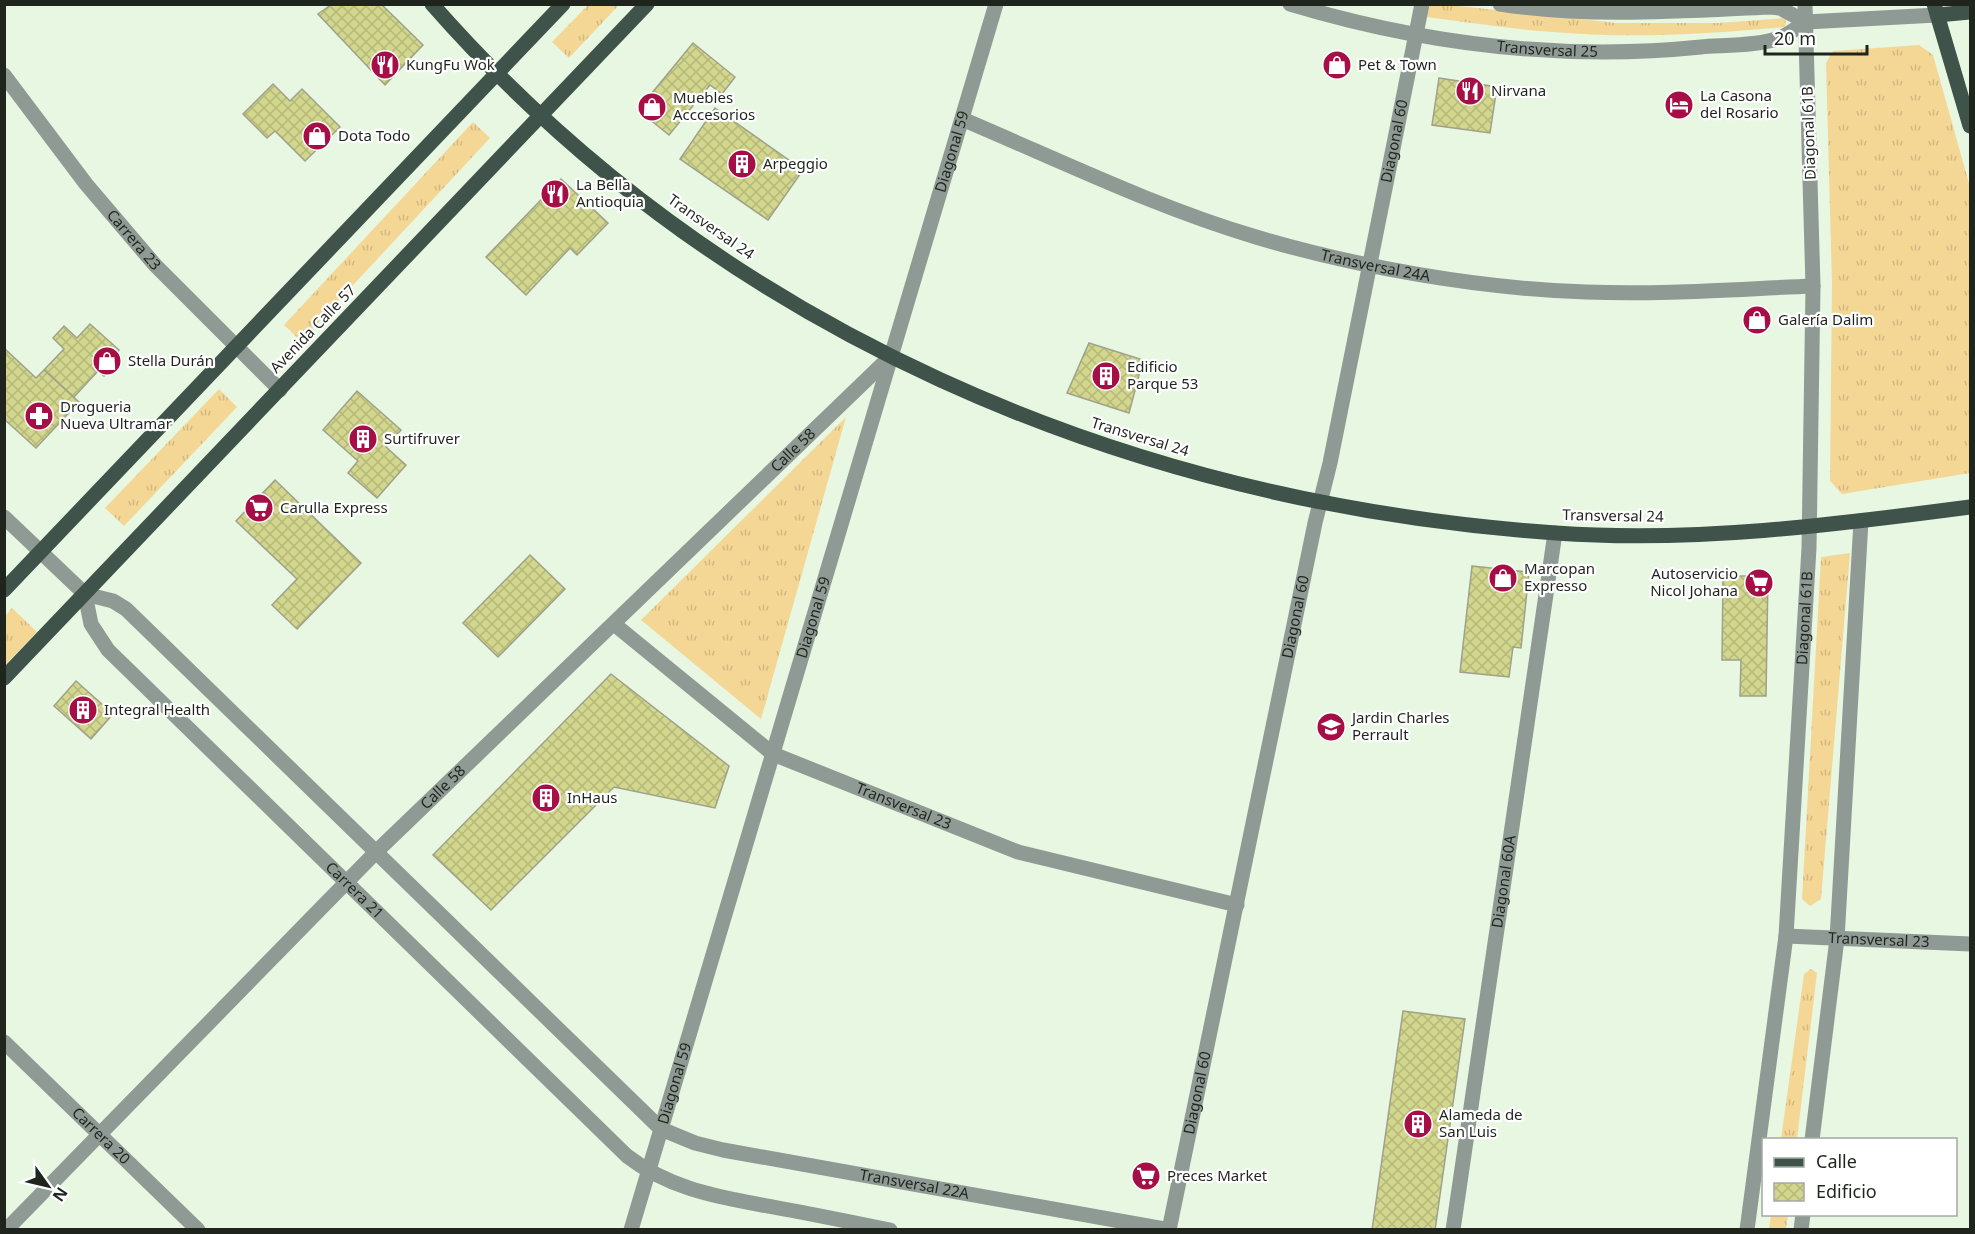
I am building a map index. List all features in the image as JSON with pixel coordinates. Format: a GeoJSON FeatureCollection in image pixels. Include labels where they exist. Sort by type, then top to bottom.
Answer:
{"type":"FeatureCollection","features":[{"type":"Feature","properties":{"kind":"main road","name":"Transversal 24"},"geometry":{"type":"LineString","coordinates":[[432,4],[541,116],[644,202],[705,247],[825,323],[891,357],[988,403],[1096,444],[1207,477],[1319,502],[1397,516],[1555,533],[1686,534],[1810,526],[1971,507]]}},
{"type":"Feature","properties":{"kind":"main road"},"geometry":{"type":"LineString","coordinates":[[4,590],[563,4]]}},
{"type":"Feature","properties":{"kind":"main road","name":"Avenida Calle 57"},"geometry":{"type":"LineString","coordinates":[[4,678],[647,4]]}},
{"type":"Feature","properties":{"kind":"main road"},"geometry":{"type":"LineString","coordinates":[[1971,12],[1935,10],[1971,126]]}},
{"type":"Feature","properties":{"kind":"street","name":"Diagonal 59"},"geometry":{"type":"LineString","coordinates":[[631,1230],[996,4]]}},
{"type":"Feature","properties":{"kind":"street","name":"Transversal 25"},"geometry":{"type":"LineString","coordinates":[[1290,4],[1334,18],[1415,35],[1480,45],[1623,52],[1677,50],[1781,37],[1806,22],[1935,10]]}},
{"type":"Feature","properties":{"kind":"street","name":"Diagonal 60"},"geometry":{"type":"LineString","coordinates":[[1170,1229],[1319,502],[1330,463],[1368,264],[1422,4]]}},
{"type":"Feature","properties":{"kind":"street"},"geometry":{"type":"LineString","coordinates":[[1500,4],[1560,11],[1655,13],[1770,7],[1780,8],[1806,22]]}},
{"type":"Feature","properties":{"kind":"street","name":"Diagonal 61B"},"geometry":{"type":"LineString","coordinates":[[1748,1230],[1786,936],[1810,526],[1813,286],[1805,4]]}},
{"type":"Feature","properties":{"kind":"street","name":"Carrera 23"},"geometry":{"type":"LineString","coordinates":[[4,75],[86,184],[155,265],[280,390]]}},
{"type":"Feature","properties":{"kind":"street","name":"Transversal 24A"},"geometry":{"type":"LineString","coordinates":[[962,119],[1154,201],[1243,233],[1311,252],[1368,264],[1478,282],[1584,292],[1684,293],[1813,286]]}},
{"type":"Feature","properties":{"kind":"street","name":"Calle 58"},"geometry":{"type":"LineString","coordinates":[[6,1230],[377,851],[891,357]]}},
{"type":"Feature","properties":{"kind":"street"},"geometry":{"type":"LineString","coordinates":[[4,517],[86,594],[113,601],[126,609],[661,1129]]}},
{"type":"Feature","properties":{"kind":"street"},"geometry":{"type":"LineString","coordinates":[[1812,1138],[1837,939],[1861,521]]}},
{"type":"Feature","properties":{"kind":"street","name":"Diagonal 60A"},"geometry":{"type":"LineString","coordinates":[[1453,1230],[1555,533]]}},
{"type":"Feature","properties":{"kind":"street","name":"Carrera 21"},"geometry":{"type":"LineString","coordinates":[[86,594],[91,624],[108,650],[621,1150],[648,1172]]}},
{"type":"Feature","properties":{"kind":"street","name":"Transversal 23"},"geometry":{"type":"LineString","coordinates":[[614,624],[773,754],[1018,852],[1237,905]]}},
{"type":"Feature","properties":{"kind":"street","name":"Transversal 23"},"geometry":{"type":"LineString","coordinates":[[1786,936],[1971,944]]}},
{"type":"Feature","properties":{"kind":"street","name":"Carrera 20"},"geometry":{"type":"LineString","coordinates":[[4,1042],[198,1230]]}},
{"type":"Feature","properties":{"kind":"street","name":"Transversal 22A"},"geometry":{"type":"LineString","coordinates":[[661,1129],[695,1143],[723,1150],[1170,1229]]}},
{"type":"Feature","properties":{"kind":"street"},"geometry":{"type":"LineString","coordinates":[[648,1172],[677,1185],[707,1194],[890,1230]]}},
{"type":"Feature","properties":{"kind":"green space"},"geometry":{"type":"Polygon","coordinates":[[[588,5],[619,5],[569,58],[552,42],[588,5]]]}},
{"type":"Feature","properties":{"kind":"green space"},"geometry":{"type":"Polygon","coordinates":[[[1426,5],[1450,5],[1617,23],[1718,23],[1786,18],[1785,27],[1698,34],[1582,34],[1537,31],[1426,17],[1426,5]]]}},
{"type":"Feature","properties":{"kind":"green space"},"geometry":{"type":"Polygon","coordinates":[[[1919,45],[1933,55],[1970,187],[1970,473],[1842,494],[1830,481],[1832,284],[1826,63],[1833,51],[1919,45]]]}},
{"type":"Feature","properties":{"kind":"green space"},"geometry":{"type":"Polygon","coordinates":[[[473,122],[490,138],[301,341],[284,325],[473,122]]]}},
{"type":"Feature","properties":{"kind":"green space"},"geometry":{"type":"Polygon","coordinates":[[[219,389],[237,407],[124,526],[105,508],[219,389]]]}},
{"type":"Feature","properties":{"kind":"green space"},"geometry":{"type":"Polygon","coordinates":[[[846,417],[761,719],[641,620],[846,417]]]}},
{"type":"Feature","properties":{"kind":"green space"},"geometry":{"type":"Polygon","coordinates":[[[1850,553],[1821,899],[1810,906],[1802,899],[1821,557],[1850,553]]]}},
{"type":"Feature","properties":{"kind":"green space"},"geometry":{"type":"Polygon","coordinates":[[[12,608],[37,632],[5,665],[5,616],[12,608]]]}},
{"type":"Feature","properties":{"kind":"green space"},"geometry":{"type":"Polygon","coordinates":[[[1811,969],[1817,973],[1797,1138],[1781,1138],[1804,974],[1811,969]]]}},
{"type":"Feature","properties":{"kind":"green space"},"geometry":{"type":"Polygon","coordinates":[[[1771,1216],[1788,1216],[1786,1229],[1769,1229],[1771,1216]]]}},
{"type":"Feature","properties":{"kind":"building","name":"KungFu Wok"},"geometry":{"type":"Polygon","coordinates":[[[332,4],[381,4],[423,45],[385,85],[318,14],[332,4]]]}},
{"type":"Feature","properties":{"kind":"building"},"geometry":{"type":"Polygon","coordinates":[[[693,43],[735,77],[722,94],[710,85],[669,135],[638,110],[693,43]]]}},
{"type":"Feature","properties":{"kind":"building"},"geometry":{"type":"Polygon","coordinates":[[[1439,78],[1497,87],[1490,133],[1432,125],[1439,78]]]}},
{"type":"Feature","properties":{"kind":"building"},"geometry":{"type":"Polygon","coordinates":[[[273,84],[290,101],[302,89],[340,127],[305,161],[275,131],[267,138],[243,114],[273,84]]]}},
{"type":"Feature","properties":{"kind":"building","name":"Arpeggio"},"geometry":{"type":"Polygon","coordinates":[[[715,108],[803,170],[768,220],[680,159],[715,108]]]}},
{"type":"Feature","properties":{"kind":"building"},"geometry":{"type":"Polygon","coordinates":[[[561,179],[608,223],[577,255],[570,248],[526,295],[486,257],[561,179]]]}},
{"type":"Feature","properties":{"kind":"building"},"geometry":{"type":"Polygon","coordinates":[[[90,324],[119,350],[116,354],[120,359],[104,376],[98,371],[74,397],[44,370],[64,349],[53,338],[64,326],[77,338],[90,324]]]}},
{"type":"Feature","properties":{"kind":"building","name":"Edificio Parque 53"},"geometry":{"type":"Polygon","coordinates":[[[1089,343],[1143,360],[1129,413],[1067,393],[1089,343]]]}},
{"type":"Feature","properties":{"kind":"building"},"geometry":{"type":"Polygon","coordinates":[[[4,348],[36,378],[44,370],[79,402],[36,448],[4,419],[4,348]]]}},
{"type":"Feature","properties":{"kind":"building","name":"Surtifruver"},"geometry":{"type":"Polygon","coordinates":[[[357,391],[401,430],[386,447],[406,465],[377,498],[348,473],[358,461],[323,430],[357,391]]]}},
{"type":"Feature","properties":{"kind":"building"},"geometry":{"type":"Polygon","coordinates":[[[275,480],[361,563],[297,629],[272,605],[297,579],[236,521],[275,480]]]}},
{"type":"Feature","properties":{"kind":"building"},"geometry":{"type":"Polygon","coordinates":[[[530,555],[565,589],[498,657],[463,623],[530,555]]]}},
{"type":"Feature","properties":{"kind":"building"},"geometry":{"type":"Polygon","coordinates":[[[1472,566],[1529,572],[1521,648],[1513,647],[1509,677],[1460,672],[1472,566]]]}},
{"type":"Feature","properties":{"kind":"building"},"geometry":{"type":"Polygon","coordinates":[[[1723,576],[1768,576],[1766,696],[1740,696],[1741,660],[1722,660],[1723,576]]]}},
{"type":"Feature","properties":{"kind":"building","name":"InHaus"},"geometry":{"type":"Polygon","coordinates":[[[611,674],[729,766],[715,808],[614,787],[491,910],[433,855],[611,674]]]}},
{"type":"Feature","properties":{"kind":"building","name":"Integral Health"},"geometry":{"type":"Polygon","coordinates":[[[76,681],[113,714],[91,739],[54,706],[76,681]]]}},
{"type":"Feature","properties":{"kind":"building","name":"Alameda de San Luis"},"geometry":{"type":"Polygon","coordinates":[[[1403,1011],[1465,1019],[1435,1230],[1372,1230],[1403,1011]]]}},
{"type":"Feature","properties":{"kind":"place","name":"KungFu Wok"},"geometry":{"type":"Point","coordinates":[385,65]}},
{"type":"Feature","properties":{"kind":"place","name":"Pet & Town"},"geometry":{"type":"Point","coordinates":[1337,65]}},
{"type":"Feature","properties":{"kind":"place","name":"Nirvana"},"geometry":{"type":"Point","coordinates":[1470,91]}},
{"type":"Feature","properties":{"kind":"place","name":"La Casona del Rosario"},"geometry":{"type":"Point","coordinates":[1679,105]}},
{"type":"Feature","properties":{"kind":"place","name":"Muebles Acccesorios"},"geometry":{"type":"Point","coordinates":[652,107]}},
{"type":"Feature","properties":{"kind":"place","name":"Dota Todo"},"geometry":{"type":"Point","coordinates":[317,136]}},
{"type":"Feature","properties":{"kind":"place","name":"Arpeggio"},"geometry":{"type":"Point","coordinates":[742,164]}},
{"type":"Feature","properties":{"kind":"place","name":"La Bella Antioquia"},"geometry":{"type":"Point","coordinates":[555,194]}},
{"type":"Feature","properties":{"kind":"place","name":"Galería Dalim"},"geometry":{"type":"Point","coordinates":[1757,320]}},
{"type":"Feature","properties":{"kind":"place","name":"Stella Durán"},"geometry":{"type":"Point","coordinates":[107,361]}},
{"type":"Feature","properties":{"kind":"place","name":"Edificio Parque 53"},"geometry":{"type":"Point","coordinates":[1106,376]}},
{"type":"Feature","properties":{"kind":"place","name":"Drogueria Nueva Ultramar"},"geometry":{"type":"Point","coordinates":[39,416]}},
{"type":"Feature","properties":{"kind":"place","name":"Surtifruver"},"geometry":{"type":"Point","coordinates":[363,439]}},
{"type":"Feature","properties":{"kind":"place","name":"Carulla Express"},"geometry":{"type":"Point","coordinates":[259,508]}},
{"type":"Feature","properties":{"kind":"place","name":"Marcopan Expresso"},"geometry":{"type":"Point","coordinates":[1503,578]}},
{"type":"Feature","properties":{"kind":"place","name":"Autoservicio Nicol Johana"},"geometry":{"type":"Point","coordinates":[1759,583]}},
{"type":"Feature","properties":{"kind":"place","name":"Integral Health"},"geometry":{"type":"Point","coordinates":[83,710]}},
{"type":"Feature","properties":{"kind":"place","name":"Jardin Charles Perrault"},"geometry":{"type":"Point","coordinates":[1331,727]}},
{"type":"Feature","properties":{"kind":"place","name":"InHaus"},"geometry":{"type":"Point","coordinates":[546,798]}},
{"type":"Feature","properties":{"kind":"place","name":"Alameda de San Luis"},"geometry":{"type":"Point","coordinates":[1418,1124]}},
{"type":"Feature","properties":{"kind":"place","name":"Preces Market"},"geometry":{"type":"Point","coordinates":[1146,1176]}}]}
